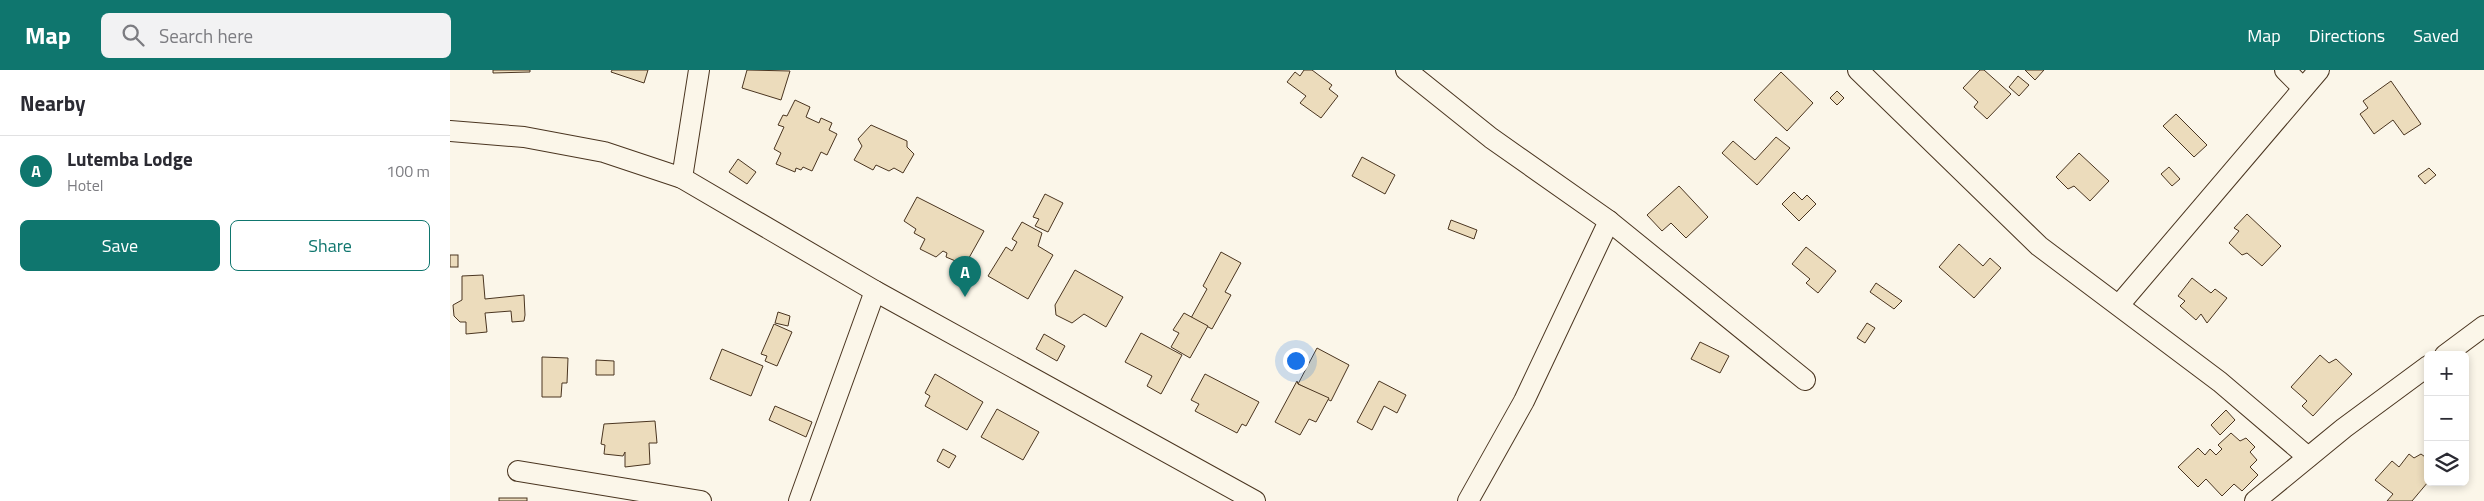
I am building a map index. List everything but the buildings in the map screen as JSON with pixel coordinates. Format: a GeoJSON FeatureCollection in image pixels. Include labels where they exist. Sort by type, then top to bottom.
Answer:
{"type":"FeatureCollection","features":[{"type":"Feature","properties":{"kind":"street"},"geometry":{"type":"LineString","coordinates":[[682,178],[699,70]]}},
{"type":"Feature","properties":{"kind":"street"},"geometry":{"type":"LineString","coordinates":[[1406,70],[1491,138],[1609,221],[1805,380]]}},
{"type":"Feature","properties":{"kind":"street"},"geometry":{"type":"LineString","coordinates":[[1858,70],[2040,246],[2220,382],[2308,457]]}},
{"type":"Feature","properties":{"kind":"street"},"geometry":{"type":"LineString","coordinates":[[2284,70],[2302,88]]}},
{"type":"Feature","properties":{"kind":"street"},"geometry":{"type":"LineString","coordinates":[[2119,305],[2319,70]]}},
{"type":"Feature","properties":{"kind":"street"},"geometry":{"type":"LineString","coordinates":[[450,131],[524,137],[604,152],[682,178],[875,291],[1255,501]]}},
{"type":"Feature","properties":{"kind":"street"},"geometry":{"type":"LineString","coordinates":[[1468,501],[1524,401],[1609,221]]}},
{"type":"Feature","properties":{"kind":"street"},"geometry":{"type":"LineString","coordinates":[[799,501],[875,291]]}},
{"type":"Feature","properties":{"kind":"street"},"geometry":{"type":"LineString","coordinates":[[2452,351],[2482,334]]}},
{"type":"Feature","properties":{"kind":"street"},"geometry":{"type":"LineString","coordinates":[[2255,501],[2397,387],[2424,369]]}},
{"type":"Feature","properties":{"kind":"street"},"geometry":{"type":"LineString","coordinates":[[518,471],[701,501]]}},
{"type":"Feature","properties":{"kind":"place","name":"Lutemba Lodge"},"geometry":{"type":"Point","coordinates":[965,297]}}]}
